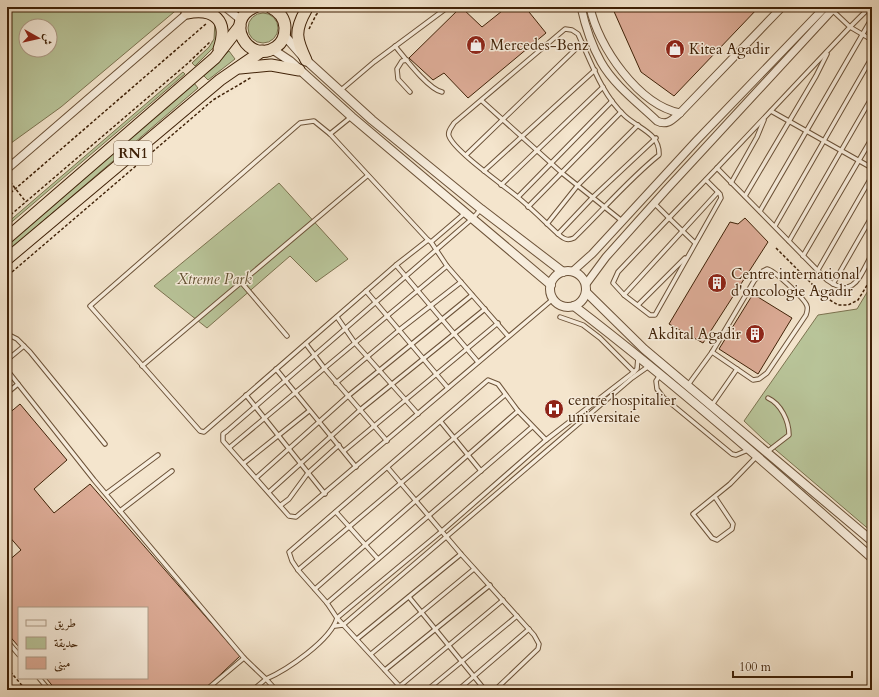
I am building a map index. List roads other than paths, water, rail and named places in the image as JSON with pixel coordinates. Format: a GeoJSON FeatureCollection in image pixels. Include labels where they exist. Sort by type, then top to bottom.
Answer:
{"type":"FeatureCollection","features":[{"type":"Feature","properties":{"kind":"highway","name":"RN1"},"geometry":{"type":"LineString","coordinates":[[7,238],[215,58],[252,7]]}},
{"type":"Feature","properties":{"kind":"highway"},"geometry":{"type":"LineString","coordinates":[[270,7],[279,13],[285,30]]}},
{"type":"Feature","properties":{"kind":"highway","name":"RN1"},"geometry":{"type":"LineString","coordinates":[[7,258],[235,69],[280,43],[285,30],[308,8]]}},
{"type":"Feature","properties":{"kind":"highway"},"geometry":{"type":"LineString","coordinates":[[306,60],[300,48],[297,30],[308,8]]}},
{"type":"Feature","properties":{"kind":"highway"},"geometry":{"type":"LineString","coordinates":[[193,9],[215,16],[219,21],[223,33],[215,58]]}},
{"type":"Feature","properties":{"kind":"highway"},"geometry":{"type":"LineString","coordinates":[[241,23],[240,32],[245,43],[250,47],[267,50]]}},
{"type":"Feature","properties":{"kind":"highway"},"geometry":{"type":"LineString","coordinates":[[235,69],[271,65],[299,70]]}},
{"type":"Feature","properties":{"kind":"street"},"geometry":{"type":"LineString","coordinates":[[225,7],[241,23]]}},
{"type":"Feature","properties":{"kind":"street"},"geometry":{"type":"LineString","coordinates":[[581,7],[584,22],[601,62],[619,84],[657,121],[663,124],[670,122],[680,113],[782,7]]}},
{"type":"Feature","properties":{"kind":"street"},"geometry":{"type":"LineString","coordinates":[[590,7],[602,43],[629,80],[655,103],[671,111],[680,113]]}},
{"type":"Feature","properties":{"kind":"street"},"geometry":{"type":"LineString","coordinates":[[825,7],[693,144],[588,258],[573,271],[563,272],[555,277],[551,285],[553,299],[562,306],[574,306],[582,301],[586,288],[606,257],[834,8]]}},
{"type":"Feature","properties":{"kind":"street"},"geometry":{"type":"LineString","coordinates":[[7,169],[193,9]]}},
{"type":"Feature","properties":{"kind":"street"},"geometry":{"type":"LineString","coordinates":[[285,30],[306,60],[341,90],[372,120],[481,209],[563,272]]}},
{"type":"Feature","properties":{"kind":"street"},"geometry":{"type":"LineString","coordinates":[[267,50],[299,70],[352,117],[551,285]]}},
{"type":"Feature","properties":{"kind":"street"},"geometry":{"type":"LineString","coordinates":[[573,271],[580,275],[586,288],[644,349],[872,541]]}},
{"type":"Feature","properties":{"kind":"street"},"geometry":{"type":"LineString","coordinates":[[574,306],[632,350],[638,357],[749,449],[872,558]]}},
{"type":"Feature","properties":{"kind":"street"},"geometry":{"type":"LineString","coordinates":[[706,413],[712,405]]}},
{"type":"Feature","properties":{"kind":"lane"},"geometry":{"type":"LineString","coordinates":[[341,90],[374,62],[448,7]]}},
{"type":"Feature","properties":{"kind":"lane"},"geometry":{"type":"LineString","coordinates":[[706,180],[718,192],[721,198],[655,315],[650,315],[613,283],[616,275],[829,49],[870,7]]}},
{"type":"Feature","properties":{"kind":"lane"},"geometry":{"type":"LineString","coordinates":[[834,8],[850,27],[872,40]]}},
{"type":"Feature","properties":{"kind":"lane"},"geometry":{"type":"LineString","coordinates":[[760,211],[872,18]]}},
{"type":"Feature","properties":{"kind":"lane"},"geometry":{"type":"LineString","coordinates":[[565,29],[572,30],[578,34],[582,42],[603,87],[612,101],[621,112],[656,138],[660,147],[659,155],[624,186],[606,208],[574,238],[564,239],[518,197],[501,185],[466,155],[453,142],[449,135],[449,130],[454,123],[482,101],[565,29]]}},
{"type":"Feature","properties":{"kind":"lane"},"geometry":{"type":"LineString","coordinates":[[466,155],[582,42]]}},
{"type":"Feature","properties":{"kind":"lane"},"geometry":{"type":"LineString","coordinates":[[395,46],[428,83],[437,91],[442,92]]}},
{"type":"Feature","properties":{"kind":"lane"},"geometry":{"type":"LineString","coordinates":[[745,196],[816,76],[829,49]]}},
{"type":"Feature","properties":{"kind":"lane"},"geometry":{"type":"LineString","coordinates":[[775,226],[872,57]]}},
{"type":"Feature","properties":{"kind":"lane"},"geometry":{"type":"LineString","coordinates":[[407,60],[402,61],[397,69],[398,79],[410,92]]}},
{"type":"Feature","properties":{"kind":"lane"},"geometry":{"type":"LineString","coordinates":[[484,171],[595,70]]}},
{"type":"Feature","properties":{"kind":"lane"},"geometry":{"type":"LineString","coordinates":[[501,185],[603,87]]}},
{"type":"Feature","properties":{"kind":"lane"},"geometry":{"type":"LineString","coordinates":[[789,241],[872,98]]}},
{"type":"Feature","properties":{"kind":"lane"},"geometry":{"type":"LineString","coordinates":[[482,101],[552,162],[562,173],[622,221]]}},
{"type":"Feature","properties":{"kind":"lane"},"geometry":{"type":"LineString","coordinates":[[518,197],[612,101]]}},
{"type":"Feature","properties":{"kind":"lane"},"geometry":{"type":"LineString","coordinates":[[771,111],[872,168]]}},
{"type":"Feature","properties":{"kind":"lane"},"geometry":{"type":"LineString","coordinates":[[528,207],[621,112]]}},
{"type":"Feature","properties":{"kind":"lane"},"geometry":{"type":"LineString","coordinates":[[330,134],[352,117]]}},
{"type":"Feature","properties":{"kind":"lane"},"geometry":{"type":"LineString","coordinates":[[731,183],[757,137],[765,117]]}},
{"type":"Feature","properties":{"kind":"lane"},"geometry":{"type":"LineString","coordinates":[[466,212],[429,241],[396,266],[204,432],[200,431],[90,306],[300,123],[314,121],[330,134],[367,176],[429,241],[437,248],[447,266],[508,336]]}},
{"type":"Feature","properties":{"kind":"lane"},"geometry":{"type":"LineString","coordinates":[[547,224],[578,185],[638,125]]}},
{"type":"Feature","properties":{"kind":"lane"},"geometry":{"type":"LineString","coordinates":[[558,234],[593,197],[656,138]]}},
{"type":"Feature","properties":{"kind":"lane"},"geometry":{"type":"LineString","coordinates":[[803,256],[872,138]]}},
{"type":"Feature","properties":{"kind":"lane"},"geometry":{"type":"LineString","coordinates":[[717,168],[803,256],[833,284],[842,288],[855,285],[872,254]]}},
{"type":"Feature","properties":{"kind":"lane"},"geometry":{"type":"LineString","coordinates":[[142,366],[367,176]]}},
{"type":"Feature","properties":{"kind":"lane"},"geometry":{"type":"LineString","coordinates":[[818,270],[872,176]]}},
{"type":"Feature","properties":{"kind":"lane"},"geometry":{"type":"LineString","coordinates":[[624,294],[718,192]]}},
{"type":"Feature","properties":{"kind":"lane"},"geometry":{"type":"LineString","coordinates":[[654,203],[695,244]]}},
{"type":"Feature","properties":{"kind":"lane"},"geometry":{"type":"LineString","coordinates":[[481,209],[473,218],[223,434],[223,441],[230,447],[289,516],[296,518],[553,299]]}},
{"type":"Feature","properties":{"kind":"lane"},"geometry":{"type":"LineString","coordinates":[[833,284],[872,216]]}},
{"type":"Feature","properties":{"kind":"lane"},"geometry":{"type":"LineString","coordinates":[[638,305],[689,254]]}},
{"type":"Feature","properties":{"kind":"lane"},"geometry":{"type":"LineString","coordinates":[[7,258],[7,275]]}},
{"type":"Feature","properties":{"kind":"lane"},"geometry":{"type":"LineString","coordinates":[[396,266],[406,275],[418,292],[478,362]]}},
{"type":"Feature","properties":{"kind":"lane"},"geometry":{"type":"LineString","coordinates":[[230,447],[266,419],[447,266]]}},
{"type":"Feature","properties":{"kind":"lane"},"geometry":{"type":"LineString","coordinates":[[688,385],[712,352],[758,275],[767,269],[772,270],[806,303],[807,312],[763,377],[753,380],[712,352]]}},
{"type":"Feature","properties":{"kind":"lane"},"geometry":{"type":"LineString","coordinates":[[241,282],[287,336]]}},
{"type":"Feature","properties":{"kind":"lane"},"geometry":{"type":"LineString","coordinates":[[336,383],[398,330],[461,282]]}},
{"type":"Feature","properties":{"kind":"lane"},"geometry":{"type":"LineString","coordinates":[[366,292],[448,388]]}},
{"type":"Feature","properties":{"kind":"lane"},"geometry":{"type":"LineString","coordinates":[[256,478],[348,396],[472,295]]}},
{"type":"Feature","properties":{"kind":"lane"},"geometry":{"type":"LineString","coordinates":[[269,492],[360,410],[485,309]]}},
{"type":"Feature","properties":{"kind":"lane"},"geometry":{"type":"LineString","coordinates":[[336,317],[355,343],[418,414]]}},
{"type":"Feature","properties":{"kind":"lane"},"geometry":{"type":"LineString","coordinates":[[560,317],[582,325],[600,338],[634,372]]}},
{"type":"Feature","properties":{"kind":"lane"},"geometry":{"type":"LineString","coordinates":[[344,451],[375,427],[466,348],[498,323]]}},
{"type":"Feature","properties":{"kind":"lane"},"geometry":{"type":"LineString","coordinates":[[7,334],[17,339],[24,346],[105,444]]}},
{"type":"Feature","properties":{"kind":"lane"},"geometry":{"type":"LineString","coordinates":[[306,344],[336,383],[387,441]]}},
{"type":"Feature","properties":{"kind":"lane"},"geometry":{"type":"LineString","coordinates":[[7,360],[24,346]]}},
{"type":"Feature","properties":{"kind":"lane"},"geometry":{"type":"LineString","coordinates":[[253,690],[266,679],[284,671],[302,657],[335,626],[337,618],[442,531],[546,440],[634,372],[639,363],[638,357]]}},
{"type":"Feature","properties":{"kind":"lane"},"geometry":{"type":"LineString","coordinates":[[335,626],[343,625],[614,393],[649,366]]}},
{"type":"Feature","properties":{"kind":"lane"},"geometry":{"type":"LineString","coordinates":[[276,369],[356,467]]}},
{"type":"Feature","properties":{"kind":"lane"},"geometry":{"type":"LineString","coordinates":[[712,405],[736,369]]}},
{"type":"Feature","properties":{"kind":"lane"},"geometry":{"type":"LineString","coordinates":[[7,370],[120,511],[244,658],[276,690]]}},
{"type":"Feature","properties":{"kind":"lane"},"geometry":{"type":"LineString","coordinates":[[660,374],[656,380],[658,389],[663,397],[732,454],[736,455],[749,449]]}},
{"type":"Feature","properties":{"kind":"lane"},"geometry":{"type":"LineString","coordinates":[[403,690],[337,618],[327,603],[298,570],[292,561],[289,552],[488,380],[498,384],[505,396],[546,440]]}},
{"type":"Feature","properties":{"kind":"lane"},"geometry":{"type":"LineString","coordinates":[[7,394],[18,384]]}},
{"type":"Feature","properties":{"kind":"lane"},"geometry":{"type":"LineString","coordinates":[[611,389],[614,393]]}},
{"type":"Feature","properties":{"kind":"lane"},"geometry":{"type":"LineString","coordinates":[[246,396],[325,494]]}},
{"type":"Feature","properties":{"kind":"lane"},"geometry":{"type":"LineString","coordinates":[[298,570],[505,396]]}},
{"type":"Feature","properties":{"kind":"lane"},"geometry":{"type":"LineString","coordinates":[[767,452],[789,435],[789,425],[781,409],[768,398]]}},
{"type":"Feature","properties":{"kind":"lane"},"geometry":{"type":"LineString","coordinates":[[244,463],[309,411]]}},
{"type":"Feature","properties":{"kind":"lane"},"geometry":{"type":"LineString","coordinates":[[315,589],[467,454],[518,411]]}},
{"type":"Feature","properties":{"kind":"lane"},"geometry":{"type":"LineString","coordinates":[[441,422],[481,471]]}},
{"type":"Feature","properties":{"kind":"lane"},"geometry":{"type":"LineString","coordinates":[[327,603],[532,426]]}},
{"type":"Feature","properties":{"kind":"lane"},"geometry":{"type":"LineString","coordinates":[[281,505],[289,499],[308,473],[339,445]]}},
{"type":"Feature","properties":{"kind":"lane"},"geometry":{"type":"LineString","coordinates":[[107,493],[158,455]]}},
{"type":"Feature","properties":{"kind":"lane"},"geometry":{"type":"LineString","coordinates":[[715,497],[734,524],[732,529],[718,540],[712,538],[693,514],[715,497],[757,456]]}},
{"type":"Feature","properties":{"kind":"lane"},"geometry":{"type":"LineString","coordinates":[[388,468],[416,499],[461,554],[529,629],[539,644],[538,649],[495,690]]}},
{"type":"Feature","properties":{"kind":"lane"},"geometry":{"type":"LineString","coordinates":[[120,511],[172,471]]}},
{"type":"Feature","properties":{"kind":"lane"},"geometry":{"type":"LineString","coordinates":[[336,512],[378,559]]}},
{"type":"Feature","properties":{"kind":"lane"},"geometry":{"type":"LineString","coordinates":[[357,639],[461,554]]}},
{"type":"Feature","properties":{"kind":"lane"},"geometry":{"type":"LineString","coordinates":[[371,654],[474,568]]}},
{"type":"Feature","properties":{"kind":"lane"},"geometry":{"type":"LineString","coordinates":[[385,670],[490,586]]}},
{"type":"Feature","properties":{"kind":"lane"},"geometry":{"type":"LineString","coordinates":[[409,597],[485,690]]}},
{"type":"Feature","properties":{"kind":"lane"},"geometry":{"type":"LineString","coordinates":[[400,686],[503,600]]}},
{"type":"Feature","properties":{"kind":"lane"},"geometry":{"type":"LineString","coordinates":[[428,690],[517,616]]}},
{"type":"Feature","properties":{"kind":"lane"},"geometry":{"type":"LineString","coordinates":[[458,690],[529,629]]}},
{"type":"Feature","properties":{"kind":"lane"},"geometry":{"type":"LineString","coordinates":[[7,641],[18,654]]}},
{"type":"Feature","properties":{"kind":"lane"},"geometry":{"type":"LineString","coordinates":[[206,690],[244,658]]}},
{"type":"Feature","properties":{"kind":"lane"},"geometry":{"type":"LineString","coordinates":[[40,679],[49,690]]}},
{"type":"Feature","properties":{"kind":"place","name":"Mercedes-Benz"},"geometry":{"type":"Point","coordinates":[476,45]}},
{"type":"Feature","properties":{"kind":"place","name":"Kitea Agadir"},"geometry":{"type":"Point","coordinates":[675,49]}},
{"type":"Feature","properties":{"kind":"place","name":"Centre international d'oncologie Agadir"},"geometry":{"type":"Point","coordinates":[717,283]}},
{"type":"Feature","properties":{"kind":"place","name":"Akdital Agadir"},"geometry":{"type":"Point","coordinates":[755,334]}},
{"type":"Feature","properties":{"kind":"place","name":"centre hospitalier universitaie"},"geometry":{"type":"Point","coordinates":[554,409]}},
{"type":"Feature","properties":{"kind":"park label","name":"Xtreme Park"},"geometry":{"type":"Point","coordinates":[214,279]}}]}
